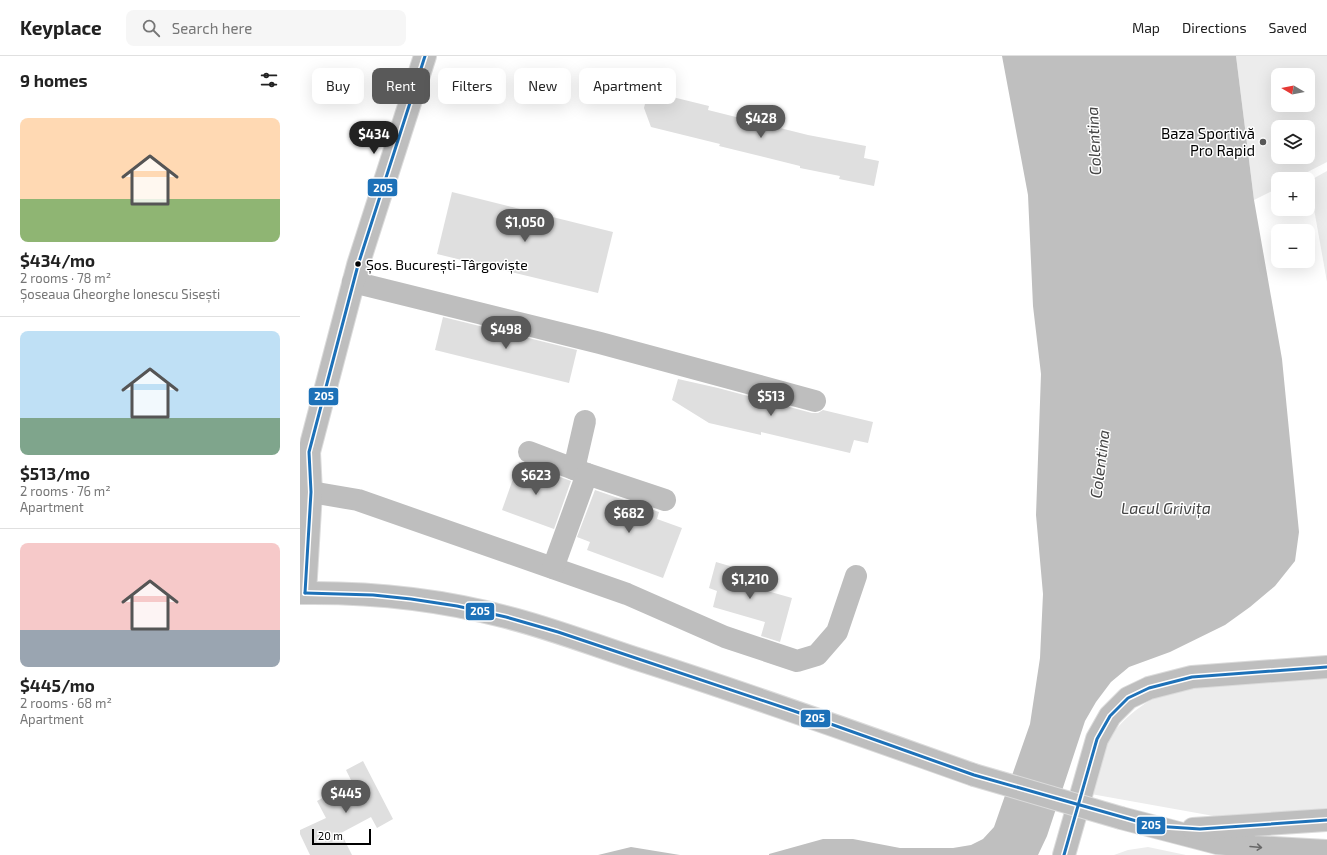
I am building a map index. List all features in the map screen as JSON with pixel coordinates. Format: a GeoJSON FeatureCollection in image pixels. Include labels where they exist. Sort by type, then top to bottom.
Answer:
{"type":"FeatureCollection","features":[{"type":"Feature","properties":{"kind":"main road"},"geometry":{"type":"LineString","coordinates":[[425,56],[378,200],[305,461],[311,492],[302,593],[373,595],[412,599],[457,606],[506,617],[558,632],[779,706],[974,775],[1121,818],[1154,826],[1222,849],[1254,847],[1327,851]]}},
{"type":"Feature","properties":{"kind":"main road"},"geometry":{"type":"LineString","coordinates":[[354,282],[424,298],[600,343],[815,401]]}},
{"type":"Feature","properties":{"kind":"main road"},"geometry":{"type":"LineString","coordinates":[[554,568],[581,471],[585,422]]}},
{"type":"Feature","properties":{"kind":"main road"},"geometry":{"type":"LineString","coordinates":[[529,452],[665,500]]}},
{"type":"Feature","properties":{"kind":"main road"},"geometry":{"type":"LineString","coordinates":[[311,492],[358,500],[554,568],[626,594],[725,637],[797,661],[817,655],[837,632],[856,576]]}},
{"type":"Feature","properties":{"kind":"main road"},"geometry":{"type":"LineString","coordinates":[[1064,855],[1097,738],[1110,716],[1128,698],[1149,688],[1192,677],[1327,667]]}},
{"type":"Feature","properties":{"kind":"main road"},"geometry":{"type":"LineString","coordinates":[[1154,826],[1200,829],[1327,820]]}},
{"type":"Feature","properties":{"kind":"shaded area","name":"Baza Sportivă Pro Rapid"},"geometry":{"type":"Polygon","coordinates":[[[1236,56],[1327,56],[1327,162],[1308,172],[1271,172],[1271,192],[1254,200],[1236,56]]]}},
{"type":"Feature","properties":{"kind":"shaded area"},"geometry":{"type":"Polygon","coordinates":[[[1327,171],[1327,282],[1315,215],[1315,178],[1327,171]]]}},
{"type":"Feature","properties":{"kind":"shaded area"},"geometry":{"type":"Polygon","coordinates":[[[1327,674],[1327,808],[1236,820],[1091,794],[1100,758],[1110,737],[1135,711],[1156,697],[1177,688],[1327,674]]]}},
{"type":"Feature","properties":{"kind":"shaded area"},"geometry":{"type":"Polygon","coordinates":[[[1148,847],[1186,855],[1114,855],[1128,850],[1148,847]]]}},
{"type":"Feature","properties":{"kind":"water","name":"Lacul Grivița"},"geometry":{"type":"Polygon","coordinates":[[[1002,56],[1236,56],[1254,200],[1282,359],[1299,532],[1295,561],[1275,586],[1225,625],[1170,652],[1129,667],[1111,682],[1096,702],[1085,721],[1047,836],[1038,855],[769,855],[823,839],[853,839],[900,848],[953,848],[971,845],[983,839],[994,827],[1030,724],[1040,658],[1043,594],[1036,515],[1041,374],[1033,306],[1028,195],[1002,56]]]}},
{"type":"Feature","properties":{"kind":"water"},"geometry":{"type":"Polygon","coordinates":[[[631,847],[680,855],[598,855],[631,847]]]}},
{"type":"Feature","properties":{"kind":"building"},"geometry":{"type":"Polygon","coordinates":[[[676,98],[709,106],[708,110],[808,135],[866,146],[864,158],[879,161],[874,186],[839,179],[840,176],[800,168],[800,166],[651,127],[644,108],[645,104],[676,104],[676,98]]]}},
{"type":"Feature","properties":{"kind":"building"},"geometry":{"type":"Polygon","coordinates":[[[452,192],[613,232],[598,293],[437,254],[452,192]]]}},
{"type":"Feature","properties":{"kind":"building"},"geometry":{"type":"Polygon","coordinates":[[[443,317],[577,350],[569,383],[435,350],[443,317]]]}},
{"type":"Feature","properties":{"kind":"building"},"geometry":{"type":"Polygon","coordinates":[[[678,379],[812,413],[818,413],[823,410],[873,422],[868,443],[854,440],[850,453],[761,432],[761,435],[709,423],[672,400],[678,379]]]}},
{"type":"Feature","properties":{"kind":"building"},"geometry":{"type":"Polygon","coordinates":[[[519,462],[571,481],[554,529],[502,510],[519,462]]]}},
{"type":"Feature","properties":{"kind":"building"},"geometry":{"type":"Polygon","coordinates":[[[595,490],[659,512],[657,519],[682,528],[663,578],[587,550],[590,542],[577,537],[595,490]]]}},
{"type":"Feature","properties":{"kind":"building"},"geometry":{"type":"Polygon","coordinates":[[[716,562],[747,571],[743,584],[792,598],[780,642],[761,636],[765,622],[713,607],[717,591],[709,588],[716,562]]]}},
{"type":"Feature","properties":{"kind":"building"},"geometry":{"type":"Polygon","coordinates":[[[363,761],[393,819],[377,828],[371,817],[341,833],[352,855],[310,855],[300,834],[300,830],[326,818],[317,801],[352,782],[346,770],[363,761]]]}},
{"type":"Feature","properties":{"kind":"transit line","name":"205"},"geometry":{"type":"LineString","coordinates":[[305,593],[311,492],[309,452],[358,265],[425,56]]}},
{"type":"Feature","properties":{"kind":"transit line","name":"205"},"geometry":{"type":"LineString","coordinates":[[305,593],[373,595],[411,599],[457,606],[506,617],[558,632],[794,711],[974,775],[1154,826],[1200,829],[1327,820]]}},
{"type":"Feature","properties":{"kind":"transit line","name":"205"},"geometry":{"type":"LineString","coordinates":[[1064,855],[1097,739],[1110,716],[1128,698],[1149,688],[1192,677],[1327,667]]}},
{"type":"Feature","properties":{"kind":"place","name":"Baza Sportivă Pro Rapid"},"geometry":{"type":"Point","coordinates":[1263,142]}},
{"type":"Feature","properties":{"kind":"place","name":"Șos. București-Târgoviște"},"geometry":{"type":"Point","coordinates":[358,264]}},
{"type":"Feature","properties":{"kind":"water label","name":"Colentina"},"geometry":{"type":"Point","coordinates":[1093,141]}},
{"type":"Feature","properties":{"kind":"water label","name":"Colentina"},"geometry":{"type":"Point","coordinates":[1099,464]}}]}
